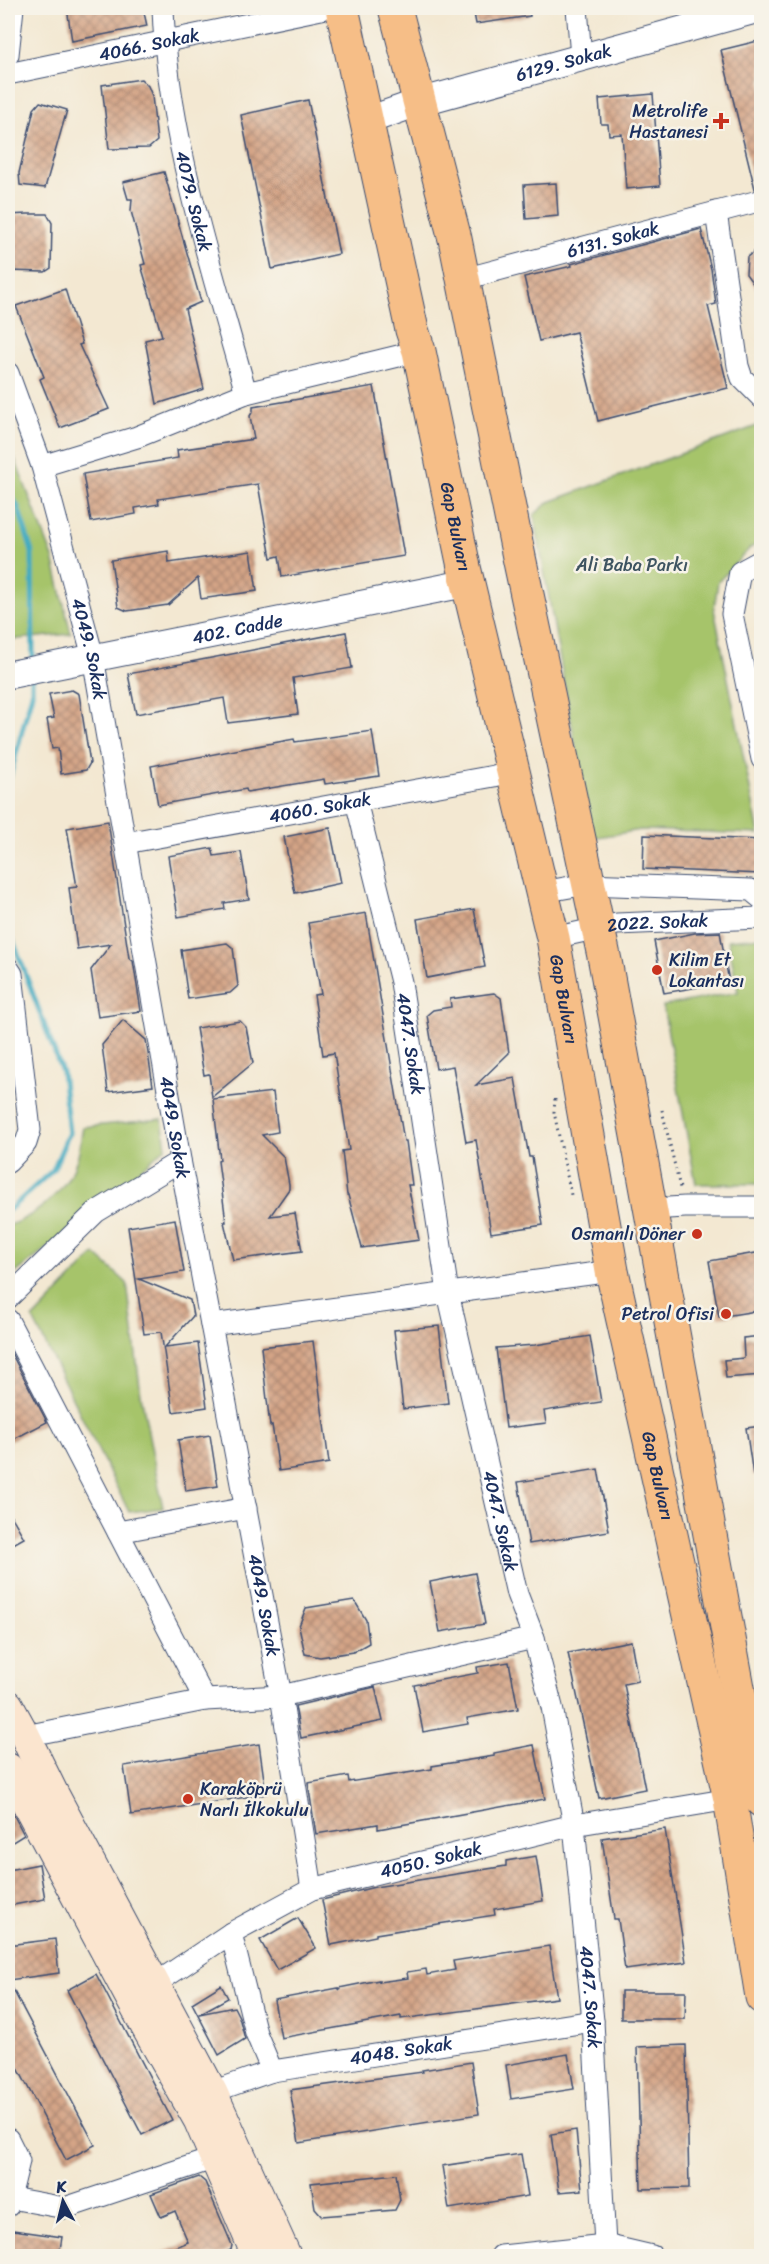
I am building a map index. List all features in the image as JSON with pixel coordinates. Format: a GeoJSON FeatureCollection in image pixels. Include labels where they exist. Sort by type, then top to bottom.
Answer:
{"type":"FeatureCollection","features":[{"type":"Feature","properties":{"kind":"highway","name":"Gap Bulvarı"},"geometry":{"type":"LineString","coordinates":[[342,8],[468,583],[553,938],[612,1271],[746,1800]]}},
{"type":"Feature","properties":{"kind":"highway","name":"Gap Bulvarı"},"geometry":{"type":"LineString","coordinates":[[395,8],[464,279],[587,884],[605,961],[651,1209],[752,1702],[746,1800],[762,1996]]}},
{"type":"Feature","properties":{"kind":"main road"},"geometry":{"type":"LineString","coordinates":[[8,1706],[212,2092],[286,2256]]}},
{"type":"Feature","properties":{"kind":"main road"},"geometry":{"type":"LineString","coordinates":[[8,1768],[198,2121],[257,2256]]}},
{"type":"Feature","properties":{"kind":"street"},"geometry":{"type":"LineString","coordinates":[[8,55],[13,8]]}},
{"type":"Feature","properties":{"kind":"street","name":"4079. Sokak"},"geometry":{"type":"LineString","coordinates":[[163,8],[164,41],[172,111],[246,393]]}},
{"type":"Feature","properties":{"kind":"street","name":"4066. Sokak"},"geometry":{"type":"LineString","coordinates":[[8,74],[326,8]]}},
{"type":"Feature","properties":{"kind":"street"},"geometry":{"type":"LineString","coordinates":[[577,8],[581,57]]}},
{"type":"Feature","properties":{"kind":"street","name":"6129. Sokak"},"geometry":{"type":"LineString","coordinates":[[366,121],[420,102],[581,57],[692,17],[762,8]]}},
{"type":"Feature","properties":{"kind":"street","name":"6131. Sokak"},"geometry":{"type":"LineString","coordinates":[[464,279],[762,200]]}},
{"type":"Feature","properties":{"kind":"street"},"geometry":{"type":"LineString","coordinates":[[716,212],[738,366],[742,378],[762,398]]}},
{"type":"Feature","properties":{"kind":"street"},"geometry":{"type":"LineString","coordinates":[[42,466],[137,436],[246,393],[419,351]]}},
{"type":"Feature","properties":{"kind":"street","name":"4049. Sokak"},"geometry":{"type":"LineString","coordinates":[[8,373],[42,466],[93,657],[180,1161],[282,1696],[312,1889]]}},
{"type":"Feature","properties":{"kind":"street"},"geometry":{"type":"LineString","coordinates":[[762,560],[740,572],[732,614],[762,759]]}},
{"type":"Feature","properties":{"kind":"street","name":"402. Cadde"},"geometry":{"type":"LineString","coordinates":[[24,671],[468,583]]}},
{"type":"Feature","properties":{"kind":"street","name":"4060. Sokak"},"geometry":{"type":"LineString","coordinates":[[125,843],[514,771]]}},
{"type":"Feature","properties":{"kind":"street","name":"4047. Sokak"},"geometry":{"type":"LineString","coordinates":[[356,801],[401,982],[448,1293],[517,1594],[534,1638],[552,1707],[574,1825],[593,2021],[605,2245]]}},
{"type":"Feature","properties":{"kind":"street"},"geometry":{"type":"LineString","coordinates":[[542,892],[587,884],[751,890],[762,899]]}},
{"type":"Feature","properties":{"kind":"street","name":"2022. Sokak"},"geometry":{"type":"LineString","coordinates":[[553,938],[617,924],[759,918],[762,914]]}},
{"type":"Feature","properties":{"kind":"street"},"geometry":{"type":"LineString","coordinates":[[8,968],[12,974],[30,1130],[26,1143],[8,1162]]}},
{"type":"Feature","properties":{"kind":"street"},"geometry":{"type":"LineString","coordinates":[[8,1298],[96,1212],[180,1161]]}},
{"type":"Feature","properties":{"kind":"street"},"geometry":{"type":"LineString","coordinates":[[651,1209],[762,1207]]}},
{"type":"Feature","properties":{"kind":"street"},"geometry":{"type":"LineString","coordinates":[[211,1325],[612,1271]]}},
{"type":"Feature","properties":{"kind":"street"},"geometry":{"type":"LineString","coordinates":[[8,1320],[206,1700]]}},
{"type":"Feature","properties":{"kind":"street"},"geometry":{"type":"LineString","coordinates":[[118,1532],[246,1508]]}},
{"type":"Feature","properties":{"kind":"street"},"geometry":{"type":"LineString","coordinates":[[25,1736],[206,1700],[282,1696],[534,1638]]}},
{"type":"Feature","properties":{"kind":"street","name":"4050. Sokak"},"geometry":{"type":"LineString","coordinates":[[155,1984],[231,1933],[312,1889],[574,1825],[746,1800]]}},
{"type":"Feature","properties":{"kind":"street"},"geometry":{"type":"LineString","coordinates":[[231,1933],[256,2033],[272,2071]]}},
{"type":"Feature","properties":{"kind":"street","name":"4048. Sokak"},"geometry":{"type":"LineString","coordinates":[[212,2092],[272,2071],[593,2021]]}},
{"type":"Feature","properties":{"kind":"street"},"geometry":{"type":"LineString","coordinates":[[8,2139],[19,2161],[9,2202],[65,2208],[215,2158]]}},
{"type":"Feature","properties":{"kind":"street"},"geometry":{"type":"LineString","coordinates":[[501,2256],[605,2245],[652,2256]]}},
{"type":"Feature","properties":{"kind":"path"},"geometry":{"type":"LineString","coordinates":[[662,1110],[674,1169],[685,1207]]}},
{"type":"Feature","properties":{"kind":"green space","name":"Ali Baba Parkı"},"geometry":{"type":"Polygon","coordinates":[[[757,426],[762,435],[761,542],[750,548],[718,582],[714,609],[759,834],[641,830],[592,838],[534,515],[549,502],[757,426]]]}},
{"type":"Feature","properties":{"kind":"green space"},"geometry":{"type":"Polygon","coordinates":[[[8,441],[53,558],[71,634],[8,640],[8,441]]]}},
{"type":"Feature","properties":{"kind":"green space"},"geometry":{"type":"Polygon","coordinates":[[[761,937],[761,1184],[696,1184],[663,1006],[738,992],[728,940],[761,937]]]}},
{"type":"Feature","properties":{"kind":"green space"},"geometry":{"type":"Polygon","coordinates":[[[162,1119],[166,1147],[63,1236],[8,1279],[8,1226],[40,1208],[66,1181],[77,1159],[83,1127],[162,1119]]]}},
{"type":"Feature","properties":{"kind":"green space"},"geometry":{"type":"Polygon","coordinates":[[[95,1254],[127,1283],[141,1395],[163,1508],[129,1512],[33,1319],[95,1254]]]}},
{"type":"Feature","properties":{"kind":"building"},"geometry":{"type":"Polygon","coordinates":[[[67,8],[143,8],[147,26],[72,41],[67,8]]]}},
{"type":"Feature","properties":{"kind":"building"},"geometry":{"type":"Polygon","coordinates":[[[473,8],[529,8],[530,16],[476,24],[473,8]]]}},
{"type":"Feature","properties":{"kind":"building"},"geometry":{"type":"Polygon","coordinates":[[[762,40],[762,188],[755,189],[721,50],[762,40]]]}},
{"type":"Feature","properties":{"kind":"building"},"geometry":{"type":"Polygon","coordinates":[[[141,79],[148,86],[152,96],[157,141],[149,148],[109,149],[102,85],[141,79]]]}},
{"type":"Feature","properties":{"kind":"building"},"geometry":{"type":"Polygon","coordinates":[[[653,94],[660,186],[626,189],[622,134],[609,135],[608,124],[601,124],[599,99],[653,94]]]}},
{"type":"Feature","properties":{"kind":"building"},"geometry":{"type":"Polygon","coordinates":[[[308,100],[339,254],[272,269],[241,115],[308,100]]]}},
{"type":"Feature","properties":{"kind":"building"},"geometry":{"type":"Polygon","coordinates":[[[40,102],[67,110],[45,188],[20,185],[19,173],[34,109],[40,102]]]}},
{"type":"Feature","properties":{"kind":"building"},"geometry":{"type":"Polygon","coordinates":[[[164,172],[201,302],[185,309],[204,389],[157,404],[145,340],[162,336],[141,265],[145,264],[131,211],[132,199],[128,199],[123,182],[164,172]]]}},
{"type":"Feature","properties":{"kind":"building"},"geometry":{"type":"Polygon","coordinates":[[[556,183],[558,216],[526,219],[524,185],[556,183]]]}},
{"type":"Feature","properties":{"kind":"building"},"geometry":{"type":"Polygon","coordinates":[[[47,214],[52,223],[51,268],[45,272],[8,271],[8,215],[47,214]]]}},
{"type":"Feature","properties":{"kind":"building"},"geometry":{"type":"Polygon","coordinates":[[[701,229],[711,269],[716,304],[708,306],[728,388],[598,421],[576,332],[539,341],[524,277],[572,266],[571,264],[701,229]]]}},
{"type":"Feature","properties":{"kind":"building"},"geometry":{"type":"Polygon","coordinates":[[[762,246],[762,296],[746,274],[747,257],[762,246]]]}},
{"type":"Feature","properties":{"kind":"building"},"geometry":{"type":"Polygon","coordinates":[[[65,289],[82,344],[79,345],[109,409],[60,428],[40,379],[44,377],[16,306],[65,289]]]}},
{"type":"Feature","properties":{"kind":"building"},"geometry":{"type":"Polygon","coordinates":[[[374,386],[404,556],[282,577],[279,556],[271,558],[258,484],[158,499],[159,504],[135,508],[136,514],[91,522],[83,474],[178,458],[177,450],[254,439],[250,416],[253,407],[374,386]]]}},
{"type":"Feature","properties":{"kind":"building"},"geometry":{"type":"Polygon","coordinates":[[[168,551],[169,563],[251,551],[257,591],[201,599],[198,578],[168,605],[127,611],[118,607],[111,560],[168,551]]]}},
{"type":"Feature","properties":{"kind":"building"},"geometry":{"type":"Polygon","coordinates":[[[346,632],[352,668],[293,678],[298,714],[228,723],[224,698],[136,714],[128,674],[346,632]]]}},
{"type":"Feature","properties":{"kind":"building"},"geometry":{"type":"Polygon","coordinates":[[[72,690],[79,694],[90,763],[86,770],[61,774],[58,748],[52,749],[47,719],[54,718],[49,694],[72,690]]]}},
{"type":"Feature","properties":{"kind":"building"},"geometry":{"type":"Polygon","coordinates":[[[372,731],[379,776],[325,784],[324,779],[247,792],[246,789],[158,805],[151,766],[294,739],[295,742],[372,731]]]}},
{"type":"Feature","properties":{"kind":"building"},"geometry":{"type":"Polygon","coordinates":[[[108,821],[129,958],[133,961],[141,1011],[98,1017],[91,970],[111,944],[77,949],[69,888],[77,887],[67,828],[108,821]]]}},
{"type":"Feature","properties":{"kind":"building"},"geometry":{"type":"Polygon","coordinates":[[[330,828],[341,883],[295,893],[284,837],[330,828]]]}},
{"type":"Feature","properties":{"kind":"building"},"geometry":{"type":"Polygon","coordinates":[[[644,835],[762,840],[761,874],[643,869],[644,835]]]}},
{"type":"Feature","properties":{"kind":"building"},"geometry":{"type":"Polygon","coordinates":[[[212,848],[214,856],[241,852],[249,899],[224,903],[225,909],[178,917],[168,856],[212,848]]]}},
{"type":"Feature","properties":{"kind":"building"},"geometry":{"type":"Polygon","coordinates":[[[474,909],[485,967],[427,978],[417,919],[474,909]]]}},
{"type":"Feature","properties":{"kind":"building"},"geometry":{"type":"Polygon","coordinates":[[[366,913],[404,1141],[406,1141],[412,1185],[408,1185],[419,1240],[362,1248],[347,1195],[342,1151],[349,1150],[334,1053],[323,1055],[314,995],[321,994],[308,923],[366,913]]]}},
{"type":"Feature","properties":{"kind":"building"},"geometry":{"type":"Polygon","coordinates":[[[720,932],[729,982],[664,993],[654,941],[695,933],[720,932]]]}},
{"type":"Feature","properties":{"kind":"building"},"geometry":{"type":"Polygon","coordinates":[[[227,943],[233,948],[238,986],[230,993],[188,999],[181,950],[227,943]]]}},
{"type":"Feature","properties":{"kind":"building"},"geometry":{"type":"Polygon","coordinates":[[[494,993],[501,998],[509,1053],[476,1085],[515,1078],[529,1157],[532,1157],[543,1225],[491,1233],[476,1140],[466,1142],[453,1066],[436,1069],[427,1015],[433,1010],[451,1007],[450,999],[494,993]]]}},
{"type":"Feature","properties":{"kind":"building"},"geometry":{"type":"Polygon","coordinates":[[[123,1020],[146,1040],[153,1086],[108,1092],[102,1045],[123,1020]]]}},
{"type":"Feature","properties":{"kind":"building"},"geometry":{"type":"Polygon","coordinates":[[[240,1021],[246,1027],[253,1063],[212,1097],[209,1074],[204,1075],[196,1028],[240,1021]]]}},
{"type":"Feature","properties":{"kind":"building"},"geometry":{"type":"Polygon","coordinates":[[[273,1092],[278,1132],[262,1135],[284,1157],[289,1189],[270,1216],[295,1213],[302,1251],[233,1260],[224,1222],[226,1222],[213,1099],[273,1092]]]}},
{"type":"Feature","properties":{"kind":"building"},"geometry":{"type":"Polygon","coordinates":[[[175,1219],[184,1272],[139,1279],[190,1300],[193,1316],[165,1347],[198,1343],[207,1407],[173,1412],[161,1332],[144,1334],[128,1227],[175,1219]]]}},
{"type":"Feature","properties":{"kind":"building"},"geometry":{"type":"Polygon","coordinates":[[[762,1252],[762,1310],[719,1317],[709,1261],[762,1252]]]}},
{"type":"Feature","properties":{"kind":"building"},"geometry":{"type":"Polygon","coordinates":[[[439,1326],[448,1403],[403,1409],[394,1330],[439,1326]]]}},
{"type":"Feature","properties":{"kind":"building"},"geometry":{"type":"Polygon","coordinates":[[[590,1336],[601,1402],[544,1411],[546,1423],[506,1428],[496,1348],[535,1345],[590,1336]]]}},
{"type":"Feature","properties":{"kind":"building"},"geometry":{"type":"Polygon","coordinates":[[[762,1336],[762,1375],[726,1378],[724,1360],[744,1358],[743,1338],[762,1336]]]}},
{"type":"Feature","properties":{"kind":"building"},"geometry":{"type":"Polygon","coordinates":[[[313,1341],[329,1463],[279,1471],[272,1425],[270,1426],[261,1347],[313,1341]]]}},
{"type":"Feature","properties":{"kind":"building"},"geometry":{"type":"Polygon","coordinates":[[[8,1347],[47,1422],[8,1442],[8,1347]]]}},
{"type":"Feature","properties":{"kind":"building"},"geometry":{"type":"Polygon","coordinates":[[[762,1426],[762,1474],[753,1475],[746,1428],[762,1426]]]}},
{"type":"Feature","properties":{"kind":"building"},"geometry":{"type":"Polygon","coordinates":[[[210,1435],[218,1486],[186,1491],[178,1440],[210,1435]]]}},
{"type":"Feature","properties":{"kind":"building"},"geometry":{"type":"Polygon","coordinates":[[[598,1469],[609,1531],[529,1544],[518,1482],[598,1469]]]}},
{"type":"Feature","properties":{"kind":"building"},"geometry":{"type":"Polygon","coordinates":[[[8,1510],[24,1538],[8,1547],[8,1510]]]}},
{"type":"Feature","properties":{"kind":"building"},"geometry":{"type":"Polygon","coordinates":[[[475,1573],[485,1624],[440,1632],[430,1582],[475,1573]]]}},
{"type":"Feature","properties":{"kind":"building"},"geometry":{"type":"Polygon","coordinates":[[[354,1600],[366,1620],[369,1643],[353,1652],[320,1657],[305,1654],[299,1626],[306,1608],[354,1600]]]}},
{"type":"Feature","properties":{"kind":"building"},"geometry":{"type":"Polygon","coordinates":[[[631,1641],[638,1681],[624,1684],[645,1789],[599,1798],[568,1653],[631,1641]]]}},
{"type":"Feature","properties":{"kind":"building"},"geometry":{"type":"Polygon","coordinates":[[[509,1662],[518,1709],[467,1718],[468,1724],[423,1732],[414,1685],[478,1673],[477,1667],[509,1662]]]}},
{"type":"Feature","properties":{"kind":"building"},"geometry":{"type":"Polygon","coordinates":[[[375,1687],[383,1721],[301,1738],[295,1706],[375,1687]]]}},
{"type":"Feature","properties":{"kind":"building"},"geometry":{"type":"Polygon","coordinates":[[[259,1744],[266,1794],[131,1815],[124,1766],[259,1744]]]}},
{"type":"Feature","properties":{"kind":"building"},"geometry":{"type":"Polygon","coordinates":[[[534,1745],[545,1799],[378,1829],[378,1824],[316,1834],[308,1783],[348,1776],[349,1782],[432,1769],[432,1766],[494,1756],[494,1753],[534,1745]]]}},
{"type":"Feature","properties":{"kind":"building"},"geometry":{"type":"Polygon","coordinates":[[[8,1804],[24,1835],[8,1845],[8,1804]]]}},
{"type":"Feature","properties":{"kind":"building"},"geometry":{"type":"Polygon","coordinates":[[[665,1829],[686,1962],[625,1970],[618,1919],[614,1919],[602,1838],[665,1829]]]}},
{"type":"Feature","properties":{"kind":"building"},"geometry":{"type":"Polygon","coordinates":[[[536,1856],[543,1901],[494,1909],[495,1915],[376,1934],[376,1936],[331,1945],[322,1900],[375,1887],[506,1866],[506,1861],[536,1856]]]}},
{"type":"Feature","properties":{"kind":"building"},"geometry":{"type":"Polygon","coordinates":[[[39,1864],[45,1899],[8,1906],[8,1870],[39,1864]]]}},
{"type":"Feature","properties":{"kind":"building"},"geometry":{"type":"Polygon","coordinates":[[[298,1918],[316,1948],[277,1970],[260,1940],[298,1918]]]}},
{"type":"Feature","properties":{"kind":"building"},"geometry":{"type":"Polygon","coordinates":[[[55,1939],[59,1973],[8,1980],[8,1945],[55,1939]]]}},
{"type":"Feature","properties":{"kind":"building"},"geometry":{"type":"Polygon","coordinates":[[[549,1946],[557,1998],[401,2019],[401,2016],[281,2038],[274,2000],[338,1988],[340,1990],[339,1988],[379,1980],[379,1982],[408,1978],[407,1972],[426,1969],[427,1975],[455,1970],[453,1961],[549,1946]]]}},
{"type":"Feature","properties":{"kind":"building"},"geometry":{"type":"Polygon","coordinates":[[[96,1974],[172,2120],[142,2135],[67,1990],[96,1974]]]}},
{"type":"Feature","properties":{"kind":"building"},"geometry":{"type":"Polygon","coordinates":[[[8,1980],[95,2145],[66,2160],[8,2049],[8,1980]]]}},
{"type":"Feature","properties":{"kind":"building"},"geometry":{"type":"Polygon","coordinates":[[[221,1985],[228,1998],[199,2014],[234,2007],[245,2039],[219,2055],[192,2003],[221,1985]]]}},
{"type":"Feature","properties":{"kind":"building"},"geometry":{"type":"Polygon","coordinates":[[[621,1991],[686,1991],[685,2019],[621,2019],[621,1991]]]}},
{"type":"Feature","properties":{"kind":"building"},"geometry":{"type":"Polygon","coordinates":[[[686,2045],[689,2188],[641,2189],[637,2047],[686,2045]]]}},
{"type":"Feature","properties":{"kind":"building"},"geometry":{"type":"Polygon","coordinates":[[[568,2054],[574,2089],[511,2099],[506,2065],[568,2054]]]}},
{"type":"Feature","properties":{"kind":"building"},"geometry":{"type":"Polygon","coordinates":[[[471,2062],[479,2114],[299,2143],[290,2090],[423,2072],[422,2070],[471,2062]]]}},
{"type":"Feature","properties":{"kind":"building"},"geometry":{"type":"Polygon","coordinates":[[[576,2130],[582,2190],[559,2192],[551,2134],[576,2130]]]}},
{"type":"Feature","properties":{"kind":"building"},"geometry":{"type":"Polygon","coordinates":[[[521,2154],[528,2196],[449,2209],[442,2166],[521,2154]]]}},
{"type":"Feature","properties":{"kind":"building"},"geometry":{"type":"Polygon","coordinates":[[[396,2174],[400,2200],[395,2210],[322,2216],[315,2208],[311,2183],[396,2174]]]}},
{"type":"Feature","properties":{"kind":"building"},"geometry":{"type":"Polygon","coordinates":[[[199,2177],[205,2182],[232,2245],[231,2250],[218,2256],[154,2256],[188,2242],[175,2211],[161,2217],[151,2194],[199,2177]]]}},
{"type":"Feature","properties":{"kind":"building"},"geometry":{"type":"Polygon","coordinates":[[[13,2230],[62,2237],[59,2256],[8,2256],[13,2230]]]}},
{"type":"Feature","properties":{"kind":"waterway"},"geometry":{"type":"LineString","coordinates":[[8,490],[18,507],[32,552],[33,663]]}},
{"type":"Feature","properties":{"kind":"waterway"},"geometry":{"type":"LineString","coordinates":[[8,784],[32,693],[32,678]]}},
{"type":"Feature","properties":{"kind":"waterway"},"geometry":{"type":"LineString","coordinates":[[8,927],[62,1072],[69,1133],[53,1170],[8,1211]]}},
{"type":"Feature","properties":{"kind":"place","name":"Metrolife Hastanesi"},"geometry":{"type":"Point","coordinates":[721,121]}},
{"type":"Feature","properties":{"kind":"place","name":"Kilim Et Lokantası"},"geometry":{"type":"Point","coordinates":[657,970]}},
{"type":"Feature","properties":{"kind":"place","name":"Osmanlı Döner"},"geometry":{"type":"Point","coordinates":[697,1234]}},
{"type":"Feature","properties":{"kind":"place","name":"Petrol Ofisi"},"geometry":{"type":"Point","coordinates":[726,1314]}},
{"type":"Feature","properties":{"kind":"place","name":"Karaköprü Narlı İlkokulu"},"geometry":{"type":"Point","coordinates":[188,1799]}}]}
